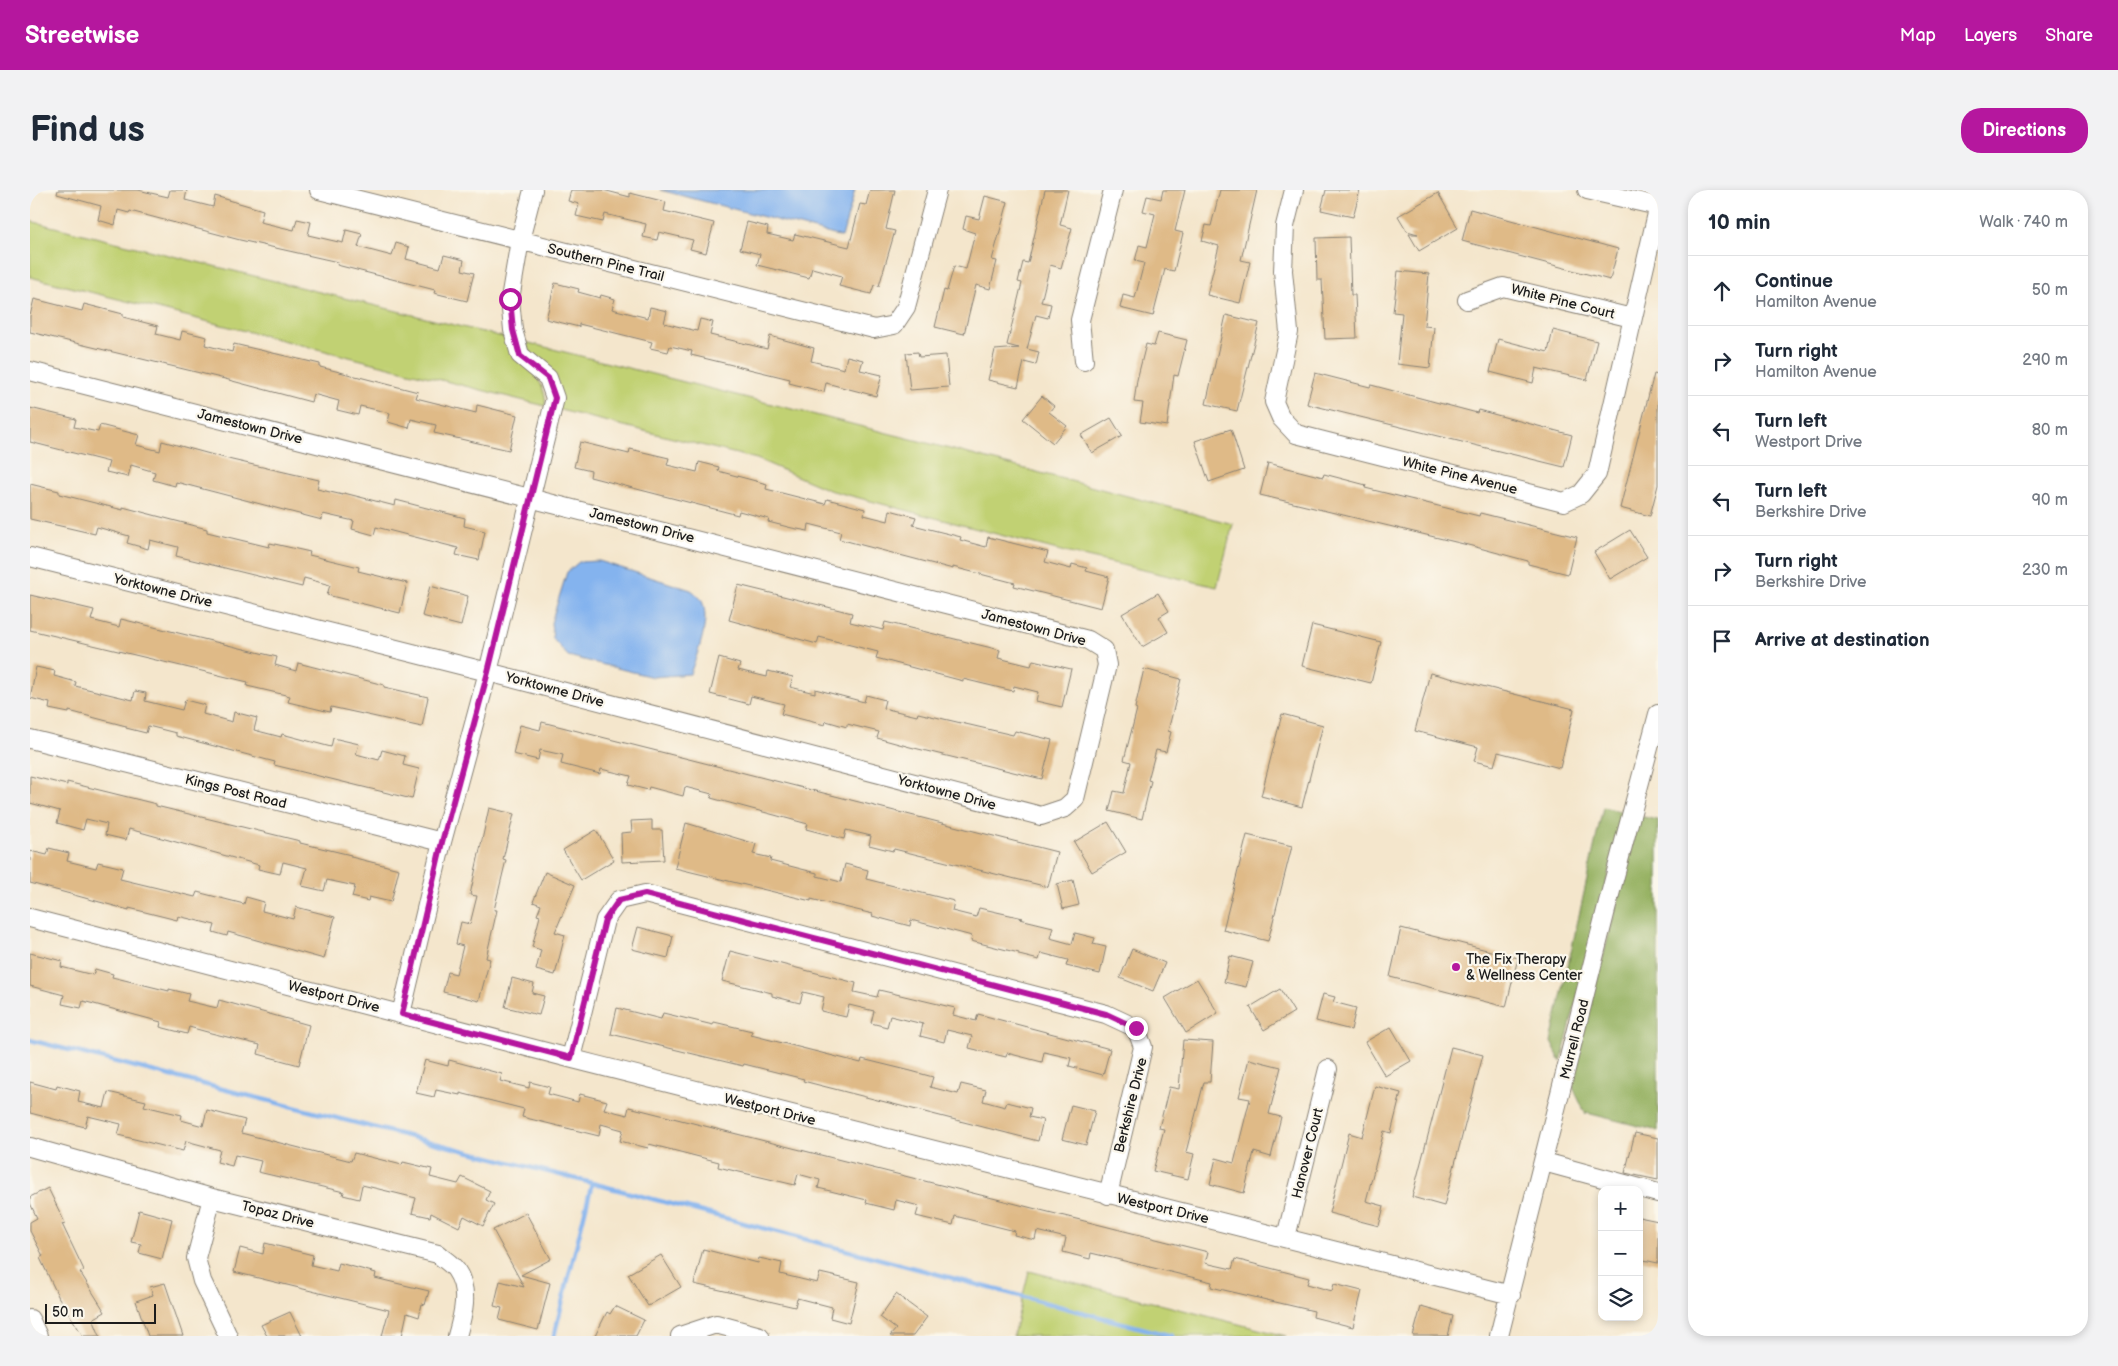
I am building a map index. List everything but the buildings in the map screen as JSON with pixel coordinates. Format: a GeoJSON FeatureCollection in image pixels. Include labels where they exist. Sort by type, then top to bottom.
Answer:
{"type":"FeatureCollection","features":[{"type":"Feature","properties":{"kind":"street","name":"Southern Pine Trail"},"geometry":{"type":"LineString","coordinates":[[318,190],[354,194],[520,240],[874,329],[894,325],[906,307],[937,190]]}},
{"type":"Feature","properties":{"kind":"street"},"geometry":{"type":"LineString","coordinates":[[402,1014],[442,842],[488,672],[555,398],[548,378],[520,356],[513,330],[510,299],[520,240],[533,190]]}},
{"type":"Feature","properties":{"kind":"street"},"geometry":{"type":"LineString","coordinates":[[1084,361],[1080,320],[1113,190]]}},
{"type":"Feature","properties":{"kind":"street","name":"White Pine Avenue"},"geometry":{"type":"LineString","coordinates":[[1294,190],[1285,226],[1283,271],[1289,332],[1274,402],[1281,418],[1296,434],[1564,502],[1581,494],[1597,474],[1658,207]]}},
{"type":"Feature","properties":{"kind":"street"},"geometry":{"type":"LineString","coordinates":[[1587,190],[1658,207]]}},
{"type":"Feature","properties":{"kind":"street","name":"White Pine Court"},"geometry":{"type":"LineString","coordinates":[[1467,300],[1503,286],[1632,318]]}},
{"type":"Feature","properties":{"kind":"street","name":"Jamestown Drive"},"geometry":{"type":"LineString","coordinates":[[30,371],[1088,640],[1104,650],[1107,665],[1076,799]]}},
{"type":"Feature","properties":{"kind":"street","name":"Yorktowne Drive"},"geometry":{"type":"LineString","coordinates":[[30,557],[488,672],[1041,816],[1065,808],[1076,799]]}},
{"type":"Feature","properties":{"kind":"street","name":"Murrell Road"},"geometry":{"type":"LineString","coordinates":[[1499,1336],[1511,1295],[1608,902],[1658,714]]}},
{"type":"Feature","properties":{"kind":"street","name":"Kings Post Road"},"geometry":{"type":"LineString","coordinates":[[30,739],[442,842]]}},
{"type":"Feature","properties":{"kind":"street","name":"Berkshire Drive"},"geometry":{"type":"LineString","coordinates":[[571,1058],[605,920],[619,900],[645,894],[1106,1014],[1136,1028],[1144,1047],[1108,1194]]}},
{"type":"Feature","properties":{"kind":"street","name":"Westport Drive"},"geometry":{"type":"LineString","coordinates":[[30,918],[571,1058],[1511,1295]]}},
{"type":"Feature","properties":{"kind":"street","name":"Hanover Court"},"geometry":{"type":"LineString","coordinates":[[1286,1237],[1328,1069]]}},
{"type":"Feature","properties":{"kind":"street","name":"Topaz Drive"},"geometry":{"type":"LineString","coordinates":[[30,1147],[212,1198],[438,1254],[456,1270],[463,1291],[465,1308],[457,1336]]}},
{"type":"Feature","properties":{"kind":"street"},"geometry":{"type":"LineString","coordinates":[[1544,1162],[1658,1193]]}},
{"type":"Feature","properties":{"kind":"street"},"geometry":{"type":"LineString","coordinates":[[212,1198],[196,1258],[202,1281],[228,1336]]}},
{"type":"Feature","properties":{"kind":"street"},"geometry":{"type":"LineString","coordinates":[[30,1319],[38,1336]]}},
{"type":"Feature","properties":{"kind":"street"},"geometry":{"type":"LineString","coordinates":[[680,1336],[716,1324],[760,1336]]}},
{"type":"Feature","properties":{"kind":"green space"},"geometry":{"type":"Polygon","coordinates":[[[30,221],[507,338],[538,379],[543,389],[545,406],[30,277],[30,221]]]}},
{"type":"Feature","properties":{"kind":"green space"},"geometry":{"type":"Polygon","coordinates":[[[525,342],[931,444],[1233,524],[1217,587],[1065,552],[829,490],[757,459],[560,410],[525,342]]]}},
{"type":"Feature","properties":{"kind":"green space"},"geometry":{"type":"Polygon","coordinates":[[[1603,807],[1624,812],[1561,1062],[1551,1042],[1603,807]]]}},
{"type":"Feature","properties":{"kind":"green space"},"geometry":{"type":"Polygon","coordinates":[[[1639,816],[1658,820],[1658,1131],[1587,1113],[1586,1115],[1571,1083],[1639,816]]]}},
{"type":"Feature","properties":{"kind":"green space"},"geometry":{"type":"Polygon","coordinates":[[[1029,1271],[1286,1336],[1013,1336],[1029,1271]]]}},
{"type":"Feature","properties":{"kind":"water"},"geometry":{"type":"Polygon","coordinates":[[[660,190],[855,190],[842,237],[660,190]]]}},
{"type":"Feature","properties":{"kind":"water"},"geometry":{"type":"Polygon","coordinates":[[[599,561],[691,590],[700,598],[704,609],[704,628],[690,674],[653,677],[568,656],[553,639],[551,623],[567,572],[579,562],[599,561]]]}},
{"type":"Feature","properties":{"kind":"waterway"},"geometry":{"type":"LineString","coordinates":[[30,1040],[592,1183],[1172,1336]]}},
{"type":"Feature","properties":{"kind":"waterway"},"geometry":{"type":"LineString","coordinates":[[554,1336],[592,1183]]}},
{"type":"Feature","properties":{"kind":"place","name":"The Fix Therapy & Wellness Center"},"geometry":{"type":"Point","coordinates":[1456,967]}},
{"type":"Feature","properties":{"kind":"route"},"geometry":{"type":"LineString","coordinates":[[510,299],[513,330],[520,356],[548,378],[555,398],[488,672],[442,842],[402,1014],[571,1058],[605,920],[619,900],[645,894],[1106,1014],[1136,1028]]}}]}
